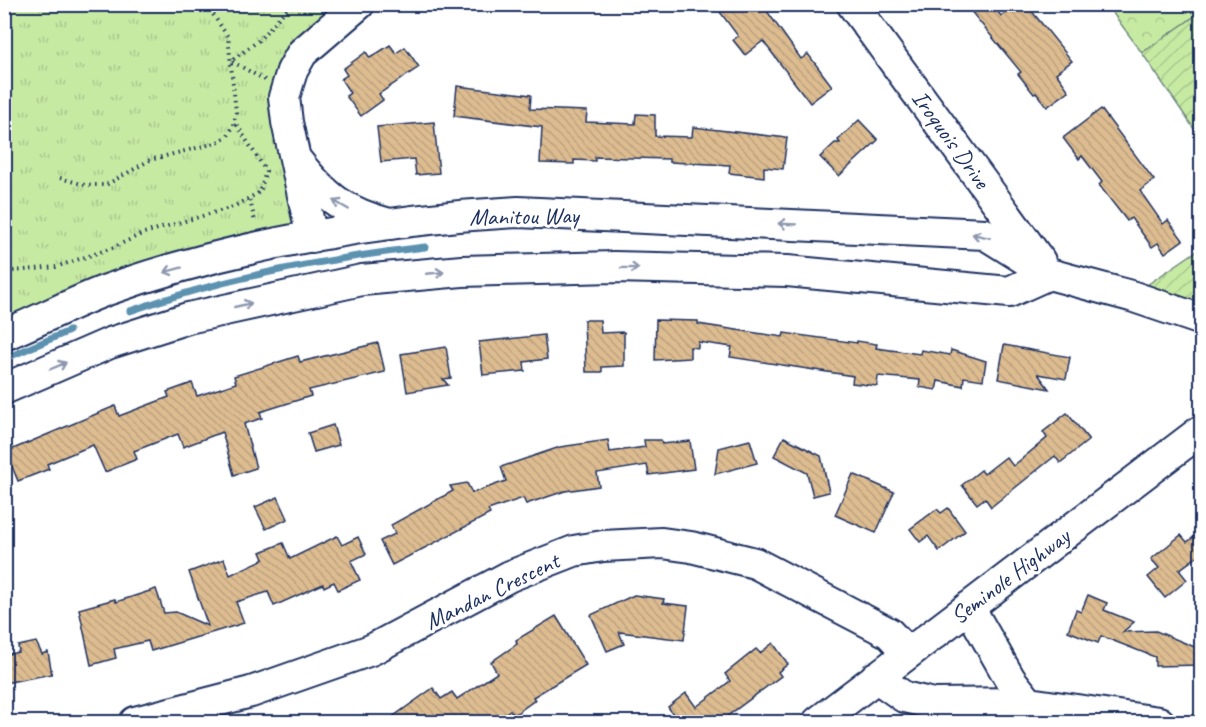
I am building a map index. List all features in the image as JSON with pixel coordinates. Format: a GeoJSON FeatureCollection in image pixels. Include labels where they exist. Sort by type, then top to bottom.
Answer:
{"type":"FeatureCollection","features":[{"type":"Feature","properties":{"kind":"street"},"geometry":{"type":"LineString","coordinates":[[312,237],[286,122],[284,97],[292,71],[302,53],[359,4]]}},
{"type":"Feature","properties":{"kind":"street","name":"Iroquois Drive"},"geometry":{"type":"LineString","coordinates":[[852,4],[1049,274]]}},
{"type":"Feature","properties":{"kind":"street"},"geometry":{"type":"LineString","coordinates":[[295,159],[334,202],[360,216],[395,225]]}},
{"type":"Feature","properties":{"kind":"street","name":"Manitou Way"},"geometry":{"type":"LineString","coordinates":[[4,335],[114,288],[260,247],[395,225],[469,215],[518,212],[985,234],[1049,274],[1131,296],[1202,320]]}},
{"type":"Feature","properties":{"kind":"street"},"geometry":{"type":"LineString","coordinates":[[4,389],[110,344],[188,318],[362,280],[462,271],[614,267],[787,271],[1009,292],[1049,274]]}},
{"type":"Feature","properties":{"kind":"street","name":"Seminole Highway"},"geometry":{"type":"LineString","coordinates":[[818,723],[1202,430]]}},
{"type":"Feature","properties":{"kind":"street","name":"Mandan Crescent"},"geometry":{"type":"LineString","coordinates":[[135,723],[251,692],[361,654],[425,623],[510,576],[574,551],[603,546],[662,543],[691,547],[755,563],[889,633],[908,653]]}},
{"type":"Feature","properties":{"kind":"street"},"geometry":{"type":"LineString","coordinates":[[969,607],[1010,679],[1029,703]]}},
{"type":"Feature","properties":{"kind":"street"},"geometry":{"type":"LineString","coordinates":[[876,677],[904,697],[934,704],[1029,703],[1159,723]]}},
{"type":"Feature","properties":{"kind":"path"},"geometry":{"type":"LineString","coordinates":[[60,178],[85,185],[106,185],[150,159],[216,142],[228,136],[234,122],[228,37],[206,4]]}},
{"type":"Feature","properties":{"kind":"path"},"geometry":{"type":"LineString","coordinates":[[231,61],[258,41],[291,4]]}},
{"type":"Feature","properties":{"kind":"path"},"geometry":{"type":"LineString","coordinates":[[231,61],[256,77],[287,88]]}},
{"type":"Feature","properties":{"kind":"path"},"geometry":{"type":"LineString","coordinates":[[13,271],[56,267],[112,248],[144,233],[186,222],[250,200],[260,192],[266,171],[234,122]]}},
{"type":"Feature","properties":{"kind":"path"},"geometry":{"type":"LineString","coordinates":[[250,200],[256,227]]}},
{"type":"Feature","properties":{"kind":"green space"},"geometry":{"type":"Polygon","coordinates":[[[5,5],[359,5],[292,71],[312,237],[5,335],[5,5]]]}},
{"type":"Feature","properties":{"kind":"green space"},"geometry":{"type":"Polygon","coordinates":[[[1107,5],[1201,5],[1201,12],[1142,53],[1107,5]]]}},
{"type":"Feature","properties":{"kind":"green space"},"geometry":{"type":"Polygon","coordinates":[[[1201,12],[1201,139],[1142,53],[1201,12]]]}},
{"type":"Feature","properties":{"kind":"green space"},"geometry":{"type":"Polygon","coordinates":[[[1201,248],[1201,303],[1147,285],[1201,248]]]}},
{"type":"Feature","properties":{"kind":"building"},"geometry":{"type":"Polygon","coordinates":[[[731,4],[762,4],[801,59],[808,54],[832,86],[810,103],[763,41],[745,55],[733,40],[738,36],[720,12],[731,4]]]}},
{"type":"Feature","properties":{"kind":"building"},"geometry":{"type":"Polygon","coordinates":[[[965,4],[992,4],[1001,16],[1016,4],[1026,4],[1072,61],[1056,73],[1069,91],[1047,107],[1018,74],[1021,72],[965,4]]]}},
{"type":"Feature","properties":{"kind":"building"},"geometry":{"type":"Polygon","coordinates":[[[390,45],[396,53],[405,47],[419,67],[379,94],[383,100],[361,116],[346,96],[350,93],[341,79],[347,75],[343,69],[366,52],[370,58],[390,45]]]}},
{"type":"Feature","properties":{"kind":"building"},"geometry":{"type":"Polygon","coordinates":[[[457,86],[531,95],[530,109],[587,111],[586,122],[635,124],[636,114],[655,115],[655,136],[692,137],[693,127],[787,138],[783,169],[764,167],[764,177],[729,173],[730,165],[669,162],[669,159],[595,157],[595,161],[574,160],[574,164],[540,163],[542,127],[454,116],[457,86]]]}},
{"type":"Feature","properties":{"kind":"building"},"geometry":{"type":"Polygon","coordinates":[[[1101,109],[1154,180],[1140,191],[1163,224],[1168,220],[1183,240],[1165,253],[1158,243],[1152,247],[1131,218],[1127,221],[1099,185],[1102,182],[1082,156],[1079,159],[1063,138],[1101,109]]]}},
{"type":"Feature","properties":{"kind":"building"},"geometry":{"type":"Polygon","coordinates":[[[859,120],[878,140],[839,176],[820,157],[835,143],[840,143],[838,140],[859,120]]]}},
{"type":"Feature","properties":{"kind":"building"},"geometry":{"type":"Polygon","coordinates":[[[434,122],[439,173],[416,175],[414,159],[381,162],[377,127],[434,122]]]}},
{"type":"Feature","properties":{"kind":"building"},"geometry":{"type":"Polygon","coordinates":[[[584,320],[600,320],[601,333],[624,332],[624,366],[602,367],[602,372],[586,372],[584,320]]]}},
{"type":"Feature","properties":{"kind":"building"},"geometry":{"type":"Polygon","coordinates":[[[656,320],[698,321],[698,324],[783,337],[784,333],[857,343],[857,341],[877,344],[876,348],[920,354],[921,350],[950,355],[951,350],[986,361],[983,380],[964,377],[963,386],[938,381],[936,390],[919,387],[920,380],[878,376],[877,386],[852,383],[853,376],[730,357],[732,347],[698,342],[698,348],[690,347],[690,358],[655,360],[656,320]]]}},
{"type":"Feature","properties":{"kind":"building"},"geometry":{"type":"Polygon","coordinates":[[[544,335],[547,359],[524,362],[525,371],[483,375],[479,342],[544,335]]]}},
{"type":"Feature","properties":{"kind":"building"},"geometry":{"type":"Polygon","coordinates":[[[378,343],[385,372],[309,390],[311,396],[260,412],[262,418],[244,424],[256,468],[234,475],[222,432],[183,447],[178,434],[134,451],[137,459],[105,472],[93,445],[47,464],[49,469],[18,481],[6,452],[115,406],[119,416],[169,397],[167,392],[192,383],[197,396],[236,383],[234,376],[298,356],[300,362],[378,343]]]}},
{"type":"Feature","properties":{"kind":"building"},"geometry":{"type":"Polygon","coordinates":[[[1004,345],[1070,357],[1066,379],[1038,374],[1049,389],[998,379],[1004,345]]]}},
{"type":"Feature","properties":{"kind":"building"},"geometry":{"type":"Polygon","coordinates":[[[446,347],[451,378],[443,379],[448,385],[407,392],[401,354],[446,347]]]}},
{"type":"Feature","properties":{"kind":"building"},"geometry":{"type":"Polygon","coordinates":[[[1067,413],[1089,440],[1060,463],[1055,456],[991,507],[985,498],[977,504],[962,485],[981,470],[984,474],[1006,457],[1013,466],[1047,438],[1043,432],[1067,413]]]}},
{"type":"Feature","properties":{"kind":"building"},"geometry":{"type":"Polygon","coordinates":[[[333,425],[339,445],[314,452],[308,433],[333,425]]]}},
{"type":"Feature","properties":{"kind":"building"},"geometry":{"type":"Polygon","coordinates":[[[784,437],[821,456],[829,492],[813,496],[807,473],[774,456],[784,437]]]}},
{"type":"Feature","properties":{"kind":"building"},"geometry":{"type":"Polygon","coordinates":[[[608,440],[610,452],[645,447],[644,440],[661,440],[662,444],[690,441],[694,469],[649,475],[647,465],[597,473],[599,486],[565,491],[526,504],[523,498],[488,510],[490,514],[392,565],[380,541],[395,534],[391,525],[453,491],[450,486],[467,483],[472,493],[506,481],[501,467],[560,447],[608,440]]]}},
{"type":"Feature","properties":{"kind":"building"},"geometry":{"type":"Polygon","coordinates":[[[750,440],[757,463],[715,474],[719,448],[750,440]]]}},
{"type":"Feature","properties":{"kind":"building"},"geometry":{"type":"Polygon","coordinates":[[[853,474],[894,492],[876,533],[835,515],[853,474]]]}},
{"type":"Feature","properties":{"kind":"building"},"geometry":{"type":"Polygon","coordinates":[[[278,497],[288,519],[266,529],[255,507],[278,497]]]}},
{"type":"Feature","properties":{"kind":"building"},"geometry":{"type":"Polygon","coordinates":[[[948,508],[965,531],[939,551],[928,536],[920,542],[910,529],[937,509],[941,513],[948,508]]]}},
{"type":"Feature","properties":{"kind":"building"},"geometry":{"type":"Polygon","coordinates":[[[1202,531],[1202,553],[1179,570],[1187,580],[1165,598],[1148,577],[1159,568],[1151,559],[1181,535],[1187,542],[1202,531]]]}},
{"type":"Feature","properties":{"kind":"building"},"geometry":{"type":"Polygon","coordinates":[[[337,536],[342,545],[358,537],[366,554],[351,561],[360,580],[338,590],[334,582],[324,587],[323,584],[274,606],[268,592],[236,602],[244,623],[151,651],[148,641],[114,649],[116,658],[91,665],[79,609],[115,599],[116,602],[156,589],[164,613],[176,612],[208,626],[189,572],[224,559],[230,575],[264,559],[261,552],[283,543],[290,559],[337,536]]]}},
{"type":"Feature","properties":{"kind":"building"},"geometry":{"type":"Polygon","coordinates":[[[634,595],[664,599],[663,603],[688,606],[684,640],[619,632],[624,644],[607,651],[591,615],[634,595]]]}},
{"type":"Feature","properties":{"kind":"building"},"geometry":{"type":"Polygon","coordinates":[[[1088,595],[1107,603],[1104,610],[1134,622],[1123,632],[1156,631],[1202,650],[1202,665],[1155,666],[1155,657],[1101,636],[1098,643],[1068,631],[1076,610],[1081,612],[1088,595]]]}},
{"type":"Feature","properties":{"kind":"building"},"geometry":{"type":"Polygon","coordinates":[[[556,616],[586,665],[533,697],[535,700],[514,715],[510,710],[492,723],[384,723],[433,688],[441,699],[452,692],[457,699],[497,673],[491,662],[517,644],[516,640],[556,616]]]}},
{"type":"Feature","properties":{"kind":"building"},"geometry":{"type":"Polygon","coordinates":[[[36,642],[42,654],[48,652],[52,674],[4,683],[4,655],[19,652],[18,646],[36,642]]]}},
{"type":"Feature","properties":{"kind":"building"},"geometry":{"type":"Polygon","coordinates":[[[773,643],[788,664],[778,672],[781,676],[718,723],[676,723],[678,721],[668,707],[686,693],[696,707],[730,681],[725,674],[756,649],[760,653],[773,643]]]}},
{"type":"Feature","properties":{"kind":"waterway"},"geometry":{"type":"LineString","coordinates":[[130,311],[239,279],[350,257],[425,247]]}},
{"type":"Feature","properties":{"kind":"waterway"},"geometry":{"type":"LineString","coordinates":[[4,359],[69,331]]}}]}
